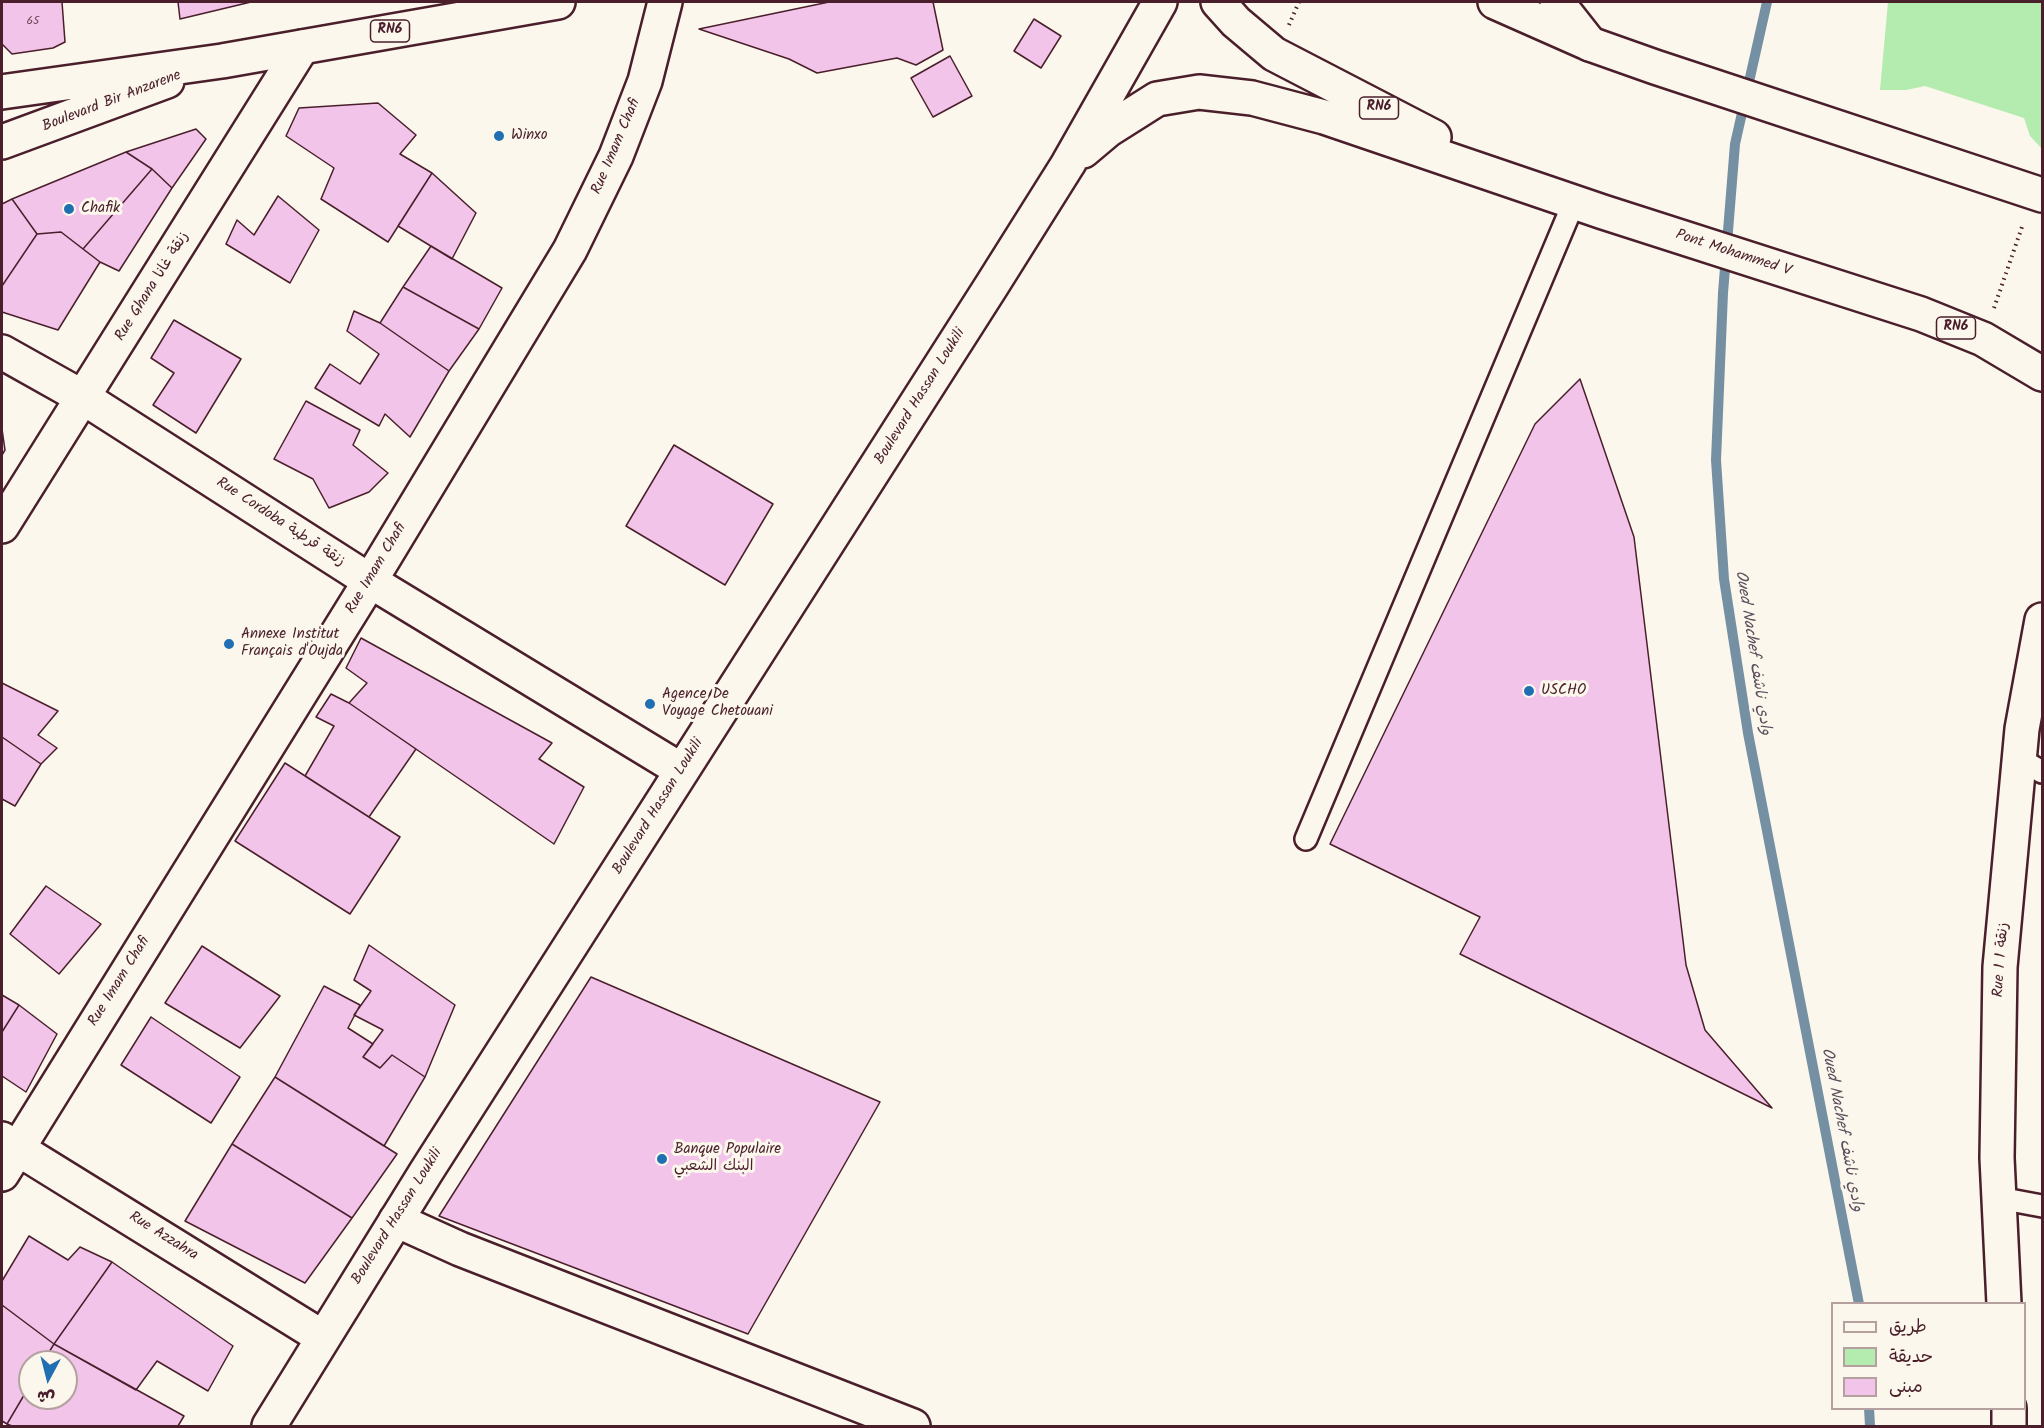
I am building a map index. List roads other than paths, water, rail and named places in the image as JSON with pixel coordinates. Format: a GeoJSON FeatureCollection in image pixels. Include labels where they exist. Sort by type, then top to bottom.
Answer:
{"type":"FeatureCollection","features":[{"type":"Feature","properties":{"kind":"main road","name":"Boulevard Bir Anzarene"},"geometry":{"type":"LineString","coordinates":[[2,92],[222,61],[558,2]]}},
{"type":"Feature","properties":{"kind":"main road","name":"Rue Imam Chafi"},"geometry":{"type":"LineString","coordinates":[[7,1154],[370,581],[570,250],[616,156],[645,81],[665,2]]}},
{"type":"Feature","properties":{"kind":"main road","name":"Boulevard Hassan Loukili"},"geometry":{"type":"LineString","coordinates":[[269,1426],[396,1220],[681,770],[892,445],[1068,164],[1160,2]]}},
{"type":"Feature","properties":{"kind":"main road","name":"RN6"},"geometry":{"type":"LineString","coordinates":[[1218,2],[1236,22],[1274,54],[1529,185],[1588,207]]}},
{"type":"Feature","properties":{"kind":"main road"},"geometry":{"type":"LineString","coordinates":[[1495,2],[1590,44],[1874,138],[2034,207]]}},
{"type":"Feature","properties":{"kind":"main road"},"geometry":{"type":"LineString","coordinates":[[1557,2],[1590,44]]}},
{"type":"Feature","properties":{"kind":"main road","name":"Rue Ghana زنقة غانا"},"geometry":{"type":"LineString","coordinates":[[2,526],[302,46]]}},
{"type":"Feature","properties":{"kind":"main road","name":"Boulevard Bir Anzarene"},"geometry":{"type":"LineString","coordinates":[[2,141],[222,61]]}},
{"type":"Feature","properties":{"kind":"main road"},"geometry":{"type":"LineString","coordinates":[[1068,164],[1108,130],[1157,99],[1199,92],[1252,98],[1324,117],[1529,185]]}},
{"type":"Feature","properties":{"kind":"main road","name":"Pont Mohammed V"},"geometry":{"type":"LineString","coordinates":[[1588,207],[1922,314],[1983,339],[2043,374]]}},
{"type":"Feature","properties":{"kind":"main road","name":"Rue Cordoba زنقة قرطبة"},"geometry":{"type":"LineString","coordinates":[[2,352],[84,398],[370,581],[681,770]]}},
{"type":"Feature","properties":{"kind":"main road","name":"Rue 1 زنقة 1"},"geometry":{"type":"LineString","coordinates":[[2004,1302],[1999,1198],[1997,1051],[2000,967],[2031,765],[2022,729],[2043,620]]}},
{"type":"Feature","properties":{"kind":"main road","name":"Rue Azzahra"},"geometry":{"type":"LineString","coordinates":[[7,1154],[322,1337]]}},
{"type":"Feature","properties":{"kind":"main road"},"geometry":{"type":"LineString","coordinates":[[396,1220],[460,1250],[914,1426]]}},
{"type":"Feature","properties":{"kind":"main road"},"geometry":{"type":"LineString","coordinates":[[2008,1410],[2009,1426]]}},
{"type":"Feature","properties":{"kind":"lane"},"geometry":{"type":"LineString","coordinates":[[1306,839],[1588,207]]}},
{"type":"Feature","properties":{"kind":"lane"},"geometry":{"type":"LineString","coordinates":[[1999,1198],[2043,1206]]}},
{"type":"Feature","properties":{"kind":"waterway","name":"Oued Nachef وادي ناشف"},"geometry":{"type":"LineString","coordinates":[[1767,2],[1735,144],[1723,293],[1716,460],[1724,579],[1748,733],[1859,1302]]}},
{"type":"Feature","properties":{"kind":"waterway","name":"Oued Nachef وادي ناشف"},"geometry":{"type":"LineString","coordinates":[[1869,1410],[1870,1426]]}},
{"type":"Feature","properties":{"kind":"place","name":"Winxo"},"geometry":{"type":"Point","coordinates":[499,136]}},
{"type":"Feature","properties":{"kind":"place","name":"Chafik"},"geometry":{"type":"Point","coordinates":[69,209]}},
{"type":"Feature","properties":{"kind":"place","name":"Annexe Institut Français d'Oujda"},"geometry":{"type":"Point","coordinates":[229,644]}},
{"type":"Feature","properties":{"kind":"place","name":"USCHO"},"geometry":{"type":"Point","coordinates":[1529,691]}},
{"type":"Feature","properties":{"kind":"place","name":"Agence De Voyage Chetouani"},"geometry":{"type":"Point","coordinates":[650,704]}},
{"type":"Feature","properties":{"kind":"place","name":"Banque Populaire البنك الشعبي"},"geometry":{"type":"Point","coordinates":[662,1159]}}]}
